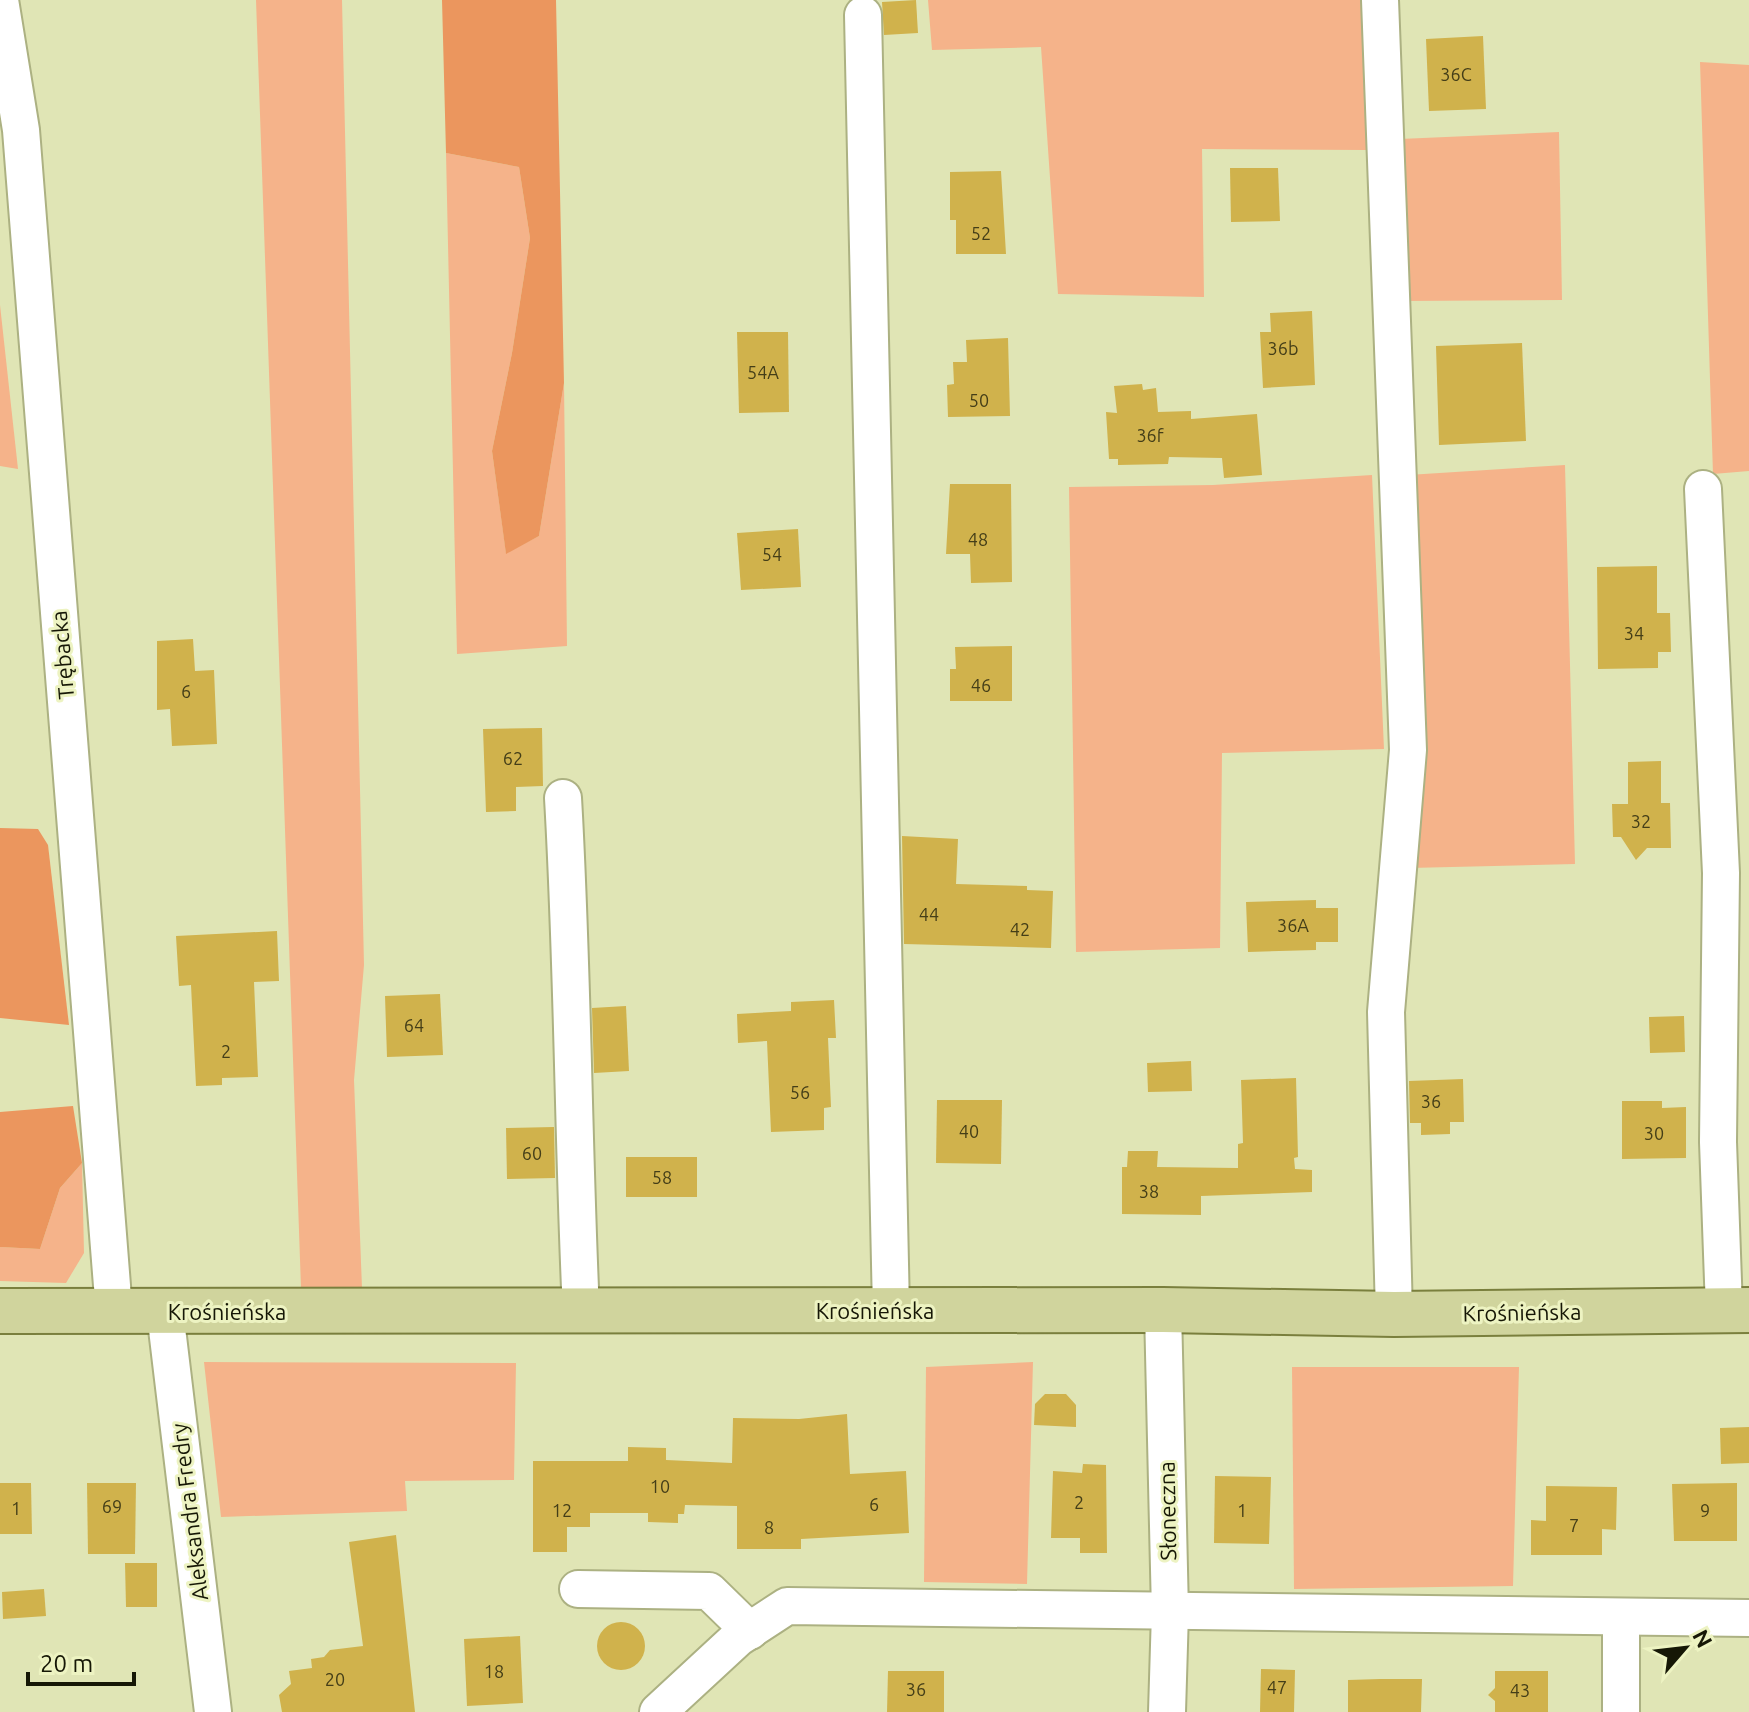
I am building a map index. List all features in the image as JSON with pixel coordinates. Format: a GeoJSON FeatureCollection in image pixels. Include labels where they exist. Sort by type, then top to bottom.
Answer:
{"type":"FeatureCollection","features":[{"type":"Feature","properties":{"kind":"main road","name":"Krośnieńska"},"geometry":{"type":"LineString","coordinates":[[0,1311],[1163,1310],[1394,1314],[1737,1309]]}},
{"type":"Feature","properties":{"kind":"street","name":"Trębacka"},"geometry":{"type":"LineString","coordinates":[[0,0],[21,130],[114,1311]]}},
{"type":"Feature","properties":{"kind":"street"},"geometry":{"type":"LineString","coordinates":[[1380,0],[1408,750],[1386,1012],[1394,1314]]}},
{"type":"Feature","properties":{"kind":"street"},"geometry":{"type":"LineString","coordinates":[[863,15],[891,1310]]}},
{"type":"Feature","properties":{"kind":"street"},"geometry":{"type":"LineString","coordinates":[[1703,489],[1721,873],[1718,1142],[1737,1309]]}},
{"type":"Feature","properties":{"kind":"street"},"geometry":{"type":"LineString","coordinates":[[563,798],[571,936],[573,1126],[581,1311]]}},
{"type":"Feature","properties":{"kind":"street","name":"Słoneczna"},"geometry":{"type":"LineString","coordinates":[[1163,1310],[1170,1612],[1167,1712]]}},
{"type":"Feature","properties":{"kind":"street","name":"Aleksandra Fredry"},"geometry":{"type":"LineString","coordinates":[[165,1312],[213,1712]]}},
{"type":"Feature","properties":{"kind":"street"},"geometry":{"type":"LineString","coordinates":[[578,1589],[709,1591],[750,1631]]}},
{"type":"Feature","properties":{"kind":"street"},"geometry":{"type":"LineString","coordinates":[[658,1712],[750,1631],[787,1606],[1749,1618]]}},
{"type":"Feature","properties":{"kind":"street"},"geometry":{"type":"LineString","coordinates":[[1621,1618],[1621,1712]]}},
{"type":"Feature","properties":{"kind":"shaded area"},"geometry":{"type":"Polygon","coordinates":[[[256,0],[342,0],[364,965],[354,1080],[362,1288],[301,1288],[256,0]]]}},
{"type":"Feature","properties":{"kind":"shaded area"},"geometry":{"type":"Polygon","coordinates":[[[442,0],[556,0],[564,383],[539,536],[506,554],[492,451],[512,353],[530,238],[519,167],[446,153],[442,0]]]}},
{"type":"Feature","properties":{"kind":"shaded area"},"geometry":{"type":"Polygon","coordinates":[[[928,0],[1362,0],[1367,150],[1202,149],[1204,297],[1058,294],[1041,47],[932,50],[928,0]]]}},
{"type":"Feature","properties":{"kind":"shaded area"},"geometry":{"type":"Polygon","coordinates":[[[1700,62],[1749,65],[1749,471],[1713,474],[1700,62]]]}},
{"type":"Feature","properties":{"kind":"shaded area"},"geometry":{"type":"Polygon","coordinates":[[[1559,132],[1562,300],[1401,301],[1400,139],[1559,132]]]}},
{"type":"Feature","properties":{"kind":"shaded area"},"geometry":{"type":"Polygon","coordinates":[[[446,153],[519,167],[530,238],[512,353],[492,451],[506,553],[539,536],[564,383],[567,646],[457,654],[446,153]]]}},
{"type":"Feature","properties":{"kind":"shaded area"},"geometry":{"type":"Polygon","coordinates":[[[0,305],[18,469],[0,466],[0,305]]]}},
{"type":"Feature","properties":{"kind":"shaded area"},"geometry":{"type":"Polygon","coordinates":[[[1565,465],[1575,864],[1409,868],[1408,475],[1565,465]]]}},
{"type":"Feature","properties":{"kind":"shaded area"},"geometry":{"type":"Polygon","coordinates":[[[1372,475],[1384,749],[1222,753],[1220,948],[1076,952],[1069,487],[1213,485],[1372,475]]]}},
{"type":"Feature","properties":{"kind":"shaded area"},"geometry":{"type":"Polygon","coordinates":[[[0,828],[38,829],[48,845],[69,1025],[0,1018],[0,828]]]}},
{"type":"Feature","properties":{"kind":"shaded area"},"geometry":{"type":"Polygon","coordinates":[[[73,1106],[82,1163],[60,1188],[40,1249],[0,1247],[0,1112],[73,1106]]]}},
{"type":"Feature","properties":{"kind":"shaded area"},"geometry":{"type":"Polygon","coordinates":[[[82,1163],[84,1253],[66,1283],[0,1281],[0,1247],[40,1249],[60,1188],[82,1163]]]}},
{"type":"Feature","properties":{"kind":"shaded area"},"geometry":{"type":"Polygon","coordinates":[[[204,1362],[516,1363],[514,1480],[405,1481],[407,1511],[221,1517],[204,1362]]]}},
{"type":"Feature","properties":{"kind":"shaded area"},"geometry":{"type":"Polygon","coordinates":[[[1033,1362],[1027,1584],[924,1582],[926,1367],[1033,1362]]]}},
{"type":"Feature","properties":{"kind":"shaded area"},"geometry":{"type":"Polygon","coordinates":[[[1292,1367],[1519,1367],[1513,1586],[1294,1589],[1292,1367]]]}},
{"type":"Feature","properties":{"kind":"building"},"geometry":{"type":"Polygon","coordinates":[[[916,0],[918,33],[884,35],[882,2],[916,0]]]}},
{"type":"Feature","properties":{"kind":"building"},"geometry":{"type":"Polygon","coordinates":[[[1483,36],[1486,109],[1429,111],[1426,39],[1483,36]]]}},
{"type":"Feature","properties":{"kind":"building"},"geometry":{"type":"Polygon","coordinates":[[[1230,168],[1278,168],[1280,221],[1231,222],[1230,168]]]}},
{"type":"Feature","properties":{"kind":"building"},"geometry":{"type":"Polygon","coordinates":[[[1001,171],[1006,254],[956,254],[956,220],[950,220],[950,172],[1001,171]]]}},
{"type":"Feature","properties":{"kind":"building"},"geometry":{"type":"Polygon","coordinates":[[[1312,311],[1315,385],[1263,388],[1260,332],[1271,332],[1270,313],[1312,311]]]}},
{"type":"Feature","properties":{"kind":"building"},"geometry":{"type":"Polygon","coordinates":[[[737,332],[788,332],[789,412],[739,413],[737,332]]]}},
{"type":"Feature","properties":{"kind":"building"},"geometry":{"type":"Polygon","coordinates":[[[1008,338],[1010,416],[948,417],[947,385],[954,384],[953,362],[967,362],[966,340],[1008,338]]]}},
{"type":"Feature","properties":{"kind":"building"},"geometry":{"type":"Polygon","coordinates":[[[1522,343],[1526,441],[1439,445],[1436,346],[1522,343]]]}},
{"type":"Feature","properties":{"kind":"building"},"geometry":{"type":"Polygon","coordinates":[[[1142,384],[1143,390],[1156,388],[1158,412],[1191,411],[1191,419],[1257,414],[1262,475],[1224,478],[1222,458],[1169,457],[1168,464],[1118,465],[1118,459],[1109,459],[1106,412],[1117,413],[1114,386],[1142,384]]]}},
{"type":"Feature","properties":{"kind":"building"},"geometry":{"type":"Polygon","coordinates":[[[950,484],[1011,484],[1012,582],[971,583],[970,554],[946,554],[950,484]]]}},
{"type":"Feature","properties":{"kind":"building"},"geometry":{"type":"Polygon","coordinates":[[[798,529],[801,587],[741,590],[737,533],[798,529]]]}},
{"type":"Feature","properties":{"kind":"building"},"geometry":{"type":"Polygon","coordinates":[[[1657,566],[1657,613],[1670,613],[1671,652],[1658,652],[1658,668],[1598,669],[1597,567],[1657,566]]]}},
{"type":"Feature","properties":{"kind":"building"},"geometry":{"type":"Polygon","coordinates":[[[193,639],[195,671],[214,670],[217,744],[172,746],[170,709],[157,710],[157,641],[193,639]]]}},
{"type":"Feature","properties":{"kind":"building"},"geometry":{"type":"Polygon","coordinates":[[[1012,646],[1012,701],[950,701],[950,669],[956,669],[955,647],[1012,646]]]}},
{"type":"Feature","properties":{"kind":"building"},"geometry":{"type":"Polygon","coordinates":[[[542,728],[543,786],[516,787],[516,811],[486,812],[483,729],[542,728]]]}},
{"type":"Feature","properties":{"kind":"building"},"geometry":{"type":"Polygon","coordinates":[[[1661,761],[1661,803],[1670,803],[1671,848],[1647,848],[1636,860],[1621,837],[1613,837],[1612,804],[1628,804],[1628,762],[1661,761]]]}},
{"type":"Feature","properties":{"kind":"building"},"geometry":{"type":"Polygon","coordinates":[[[902,836],[958,839],[956,884],[1027,886],[1027,890],[1053,891],[1051,948],[904,944],[902,836]]]}},
{"type":"Feature","properties":{"kind":"building"},"geometry":{"type":"Polygon","coordinates":[[[1316,900],[1316,908],[1338,908],[1338,942],[1316,942],[1316,950],[1248,952],[1246,902],[1316,900]]]}},
{"type":"Feature","properties":{"kind":"building"},"geometry":{"type":"Polygon","coordinates":[[[277,931],[279,981],[254,982],[258,1077],[222,1078],[222,1085],[196,1086],[191,985],[179,986],[176,936],[277,931]]]}},
{"type":"Feature","properties":{"kind":"building"},"geometry":{"type":"Polygon","coordinates":[[[440,994],[443,1055],[387,1057],[385,996],[440,994]]]}},
{"type":"Feature","properties":{"kind":"building"},"geometry":{"type":"Polygon","coordinates":[[[834,1000],[836,1038],[828,1038],[831,1107],[824,1108],[824,1130],[771,1132],[767,1041],[738,1043],[737,1014],[791,1011],[791,1002],[834,1000]]]}},
{"type":"Feature","properties":{"kind":"building"},"geometry":{"type":"Polygon","coordinates":[[[626,1006],[629,1071],[594,1073],[592,1008],[626,1006]]]}},
{"type":"Feature","properties":{"kind":"building"},"geometry":{"type":"Polygon","coordinates":[[[1684,1016],[1685,1052],[1650,1053],[1649,1017],[1684,1016]]]}},
{"type":"Feature","properties":{"kind":"building"},"geometry":{"type":"Polygon","coordinates":[[[1191,1061],[1192,1091],[1148,1092],[1147,1063],[1191,1061]]]}},
{"type":"Feature","properties":{"kind":"building"},"geometry":{"type":"Polygon","coordinates":[[[1296,1078],[1298,1157],[1294,1158],[1295,1169],[1312,1170],[1312,1192],[1201,1196],[1201,1215],[1122,1214],[1122,1167],[1127,1167],[1128,1151],[1158,1151],[1157,1167],[1238,1168],[1238,1144],[1243,1143],[1241,1080],[1296,1078]]]}},
{"type":"Feature","properties":{"kind":"building"},"geometry":{"type":"Polygon","coordinates":[[[1463,1079],[1464,1122],[1450,1122],[1450,1134],[1421,1135],[1421,1123],[1410,1123],[1409,1081],[1463,1079]]]}},
{"type":"Feature","properties":{"kind":"building"},"geometry":{"type":"Polygon","coordinates":[[[937,1100],[1002,1100],[1001,1164],[936,1163],[937,1100]]]}},
{"type":"Feature","properties":{"kind":"building"},"geometry":{"type":"Polygon","coordinates":[[[1622,1101],[1662,1101],[1662,1108],[1686,1107],[1686,1158],[1622,1159],[1622,1101]]]}},
{"type":"Feature","properties":{"kind":"building"},"geometry":{"type":"Polygon","coordinates":[[[554,1127],[555,1178],[507,1179],[506,1128],[554,1127]]]}},
{"type":"Feature","properties":{"kind":"building"},"geometry":{"type":"Polygon","coordinates":[[[626,1157],[697,1157],[697,1197],[626,1197],[626,1157]]]}},
{"type":"Feature","properties":{"kind":"building"},"geometry":{"type":"Polygon","coordinates":[[[1045,1394],[1066,1394],[1076,1405],[1076,1427],[1034,1425],[1035,1404],[1045,1394]]]}},
{"type":"Feature","properties":{"kind":"building"},"geometry":{"type":"Polygon","coordinates":[[[847,1414],[850,1474],[906,1471],[909,1533],[801,1539],[801,1549],[737,1549],[737,1506],[685,1505],[684,1514],[678,1514],[678,1523],[648,1522],[648,1513],[590,1513],[590,1527],[567,1527],[567,1552],[533,1552],[533,1461],[628,1461],[628,1447],[666,1448],[666,1460],[732,1463],[733,1418],[799,1419],[847,1414]]]}},
{"type":"Feature","properties":{"kind":"building"},"geometry":{"type":"Polygon","coordinates":[[[1749,1427],[1749,1463],[1721,1464],[1720,1428],[1749,1427]]]}},
{"type":"Feature","properties":{"kind":"building"},"geometry":{"type":"Polygon","coordinates":[[[1083,1464],[1106,1465],[1107,1553],[1080,1553],[1080,1538],[1051,1538],[1053,1471],[1082,1473],[1083,1464]]]}},
{"type":"Feature","properties":{"kind":"building"},"geometry":{"type":"Polygon","coordinates":[[[1215,1476],[1271,1477],[1269,1544],[1214,1543],[1215,1476]]]}},
{"type":"Feature","properties":{"kind":"building"},"geometry":{"type":"Polygon","coordinates":[[[0,1483],[31,1483],[32,1534],[0,1534],[0,1483]]]}},
{"type":"Feature","properties":{"kind":"building"},"geometry":{"type":"Polygon","coordinates":[[[87,1483],[136,1483],[135,1554],[88,1554],[87,1483]]]}},
{"type":"Feature","properties":{"kind":"building"},"geometry":{"type":"Polygon","coordinates":[[[1737,1483],[1737,1541],[1674,1541],[1672,1484],[1737,1483]]]}},
{"type":"Feature","properties":{"kind":"building"},"geometry":{"type":"Polygon","coordinates":[[[1546,1486],[1617,1487],[1616,1530],[1602,1529],[1602,1555],[1531,1555],[1531,1520],[1546,1521],[1546,1486]]]}},
{"type":"Feature","properties":{"kind":"building"},"geometry":{"type":"Polygon","coordinates":[[[396,1535],[415,1712],[282,1712],[279,1695],[291,1684],[289,1671],[312,1668],[311,1659],[324,1657],[330,1650],[363,1646],[349,1542],[396,1535]]]}},
{"type":"Feature","properties":{"kind":"building"},"geometry":{"type":"Polygon","coordinates":[[[125,1563],[157,1563],[157,1607],[126,1607],[125,1563]]]}},
{"type":"Feature","properties":{"kind":"building"},"geometry":{"type":"Polygon","coordinates":[[[44,1589],[46,1616],[3,1619],[2,1592],[44,1589]]]}},
{"type":"Feature","properties":{"kind":"building"},"geometry":{"type":"Polygon","coordinates":[[[621,1622],[638,1629],[645,1646],[638,1663],[621,1670],[604,1663],[597,1646],[604,1629],[621,1622]]]}},
{"type":"Feature","properties":{"kind":"building"},"geometry":{"type":"Polygon","coordinates":[[[520,1636],[523,1703],[467,1706],[464,1639],[520,1636]]]}},
{"type":"Feature","properties":{"kind":"building"},"geometry":{"type":"Polygon","coordinates":[[[1261,1669],[1295,1670],[1294,1712],[1260,1712],[1261,1669]]]}},
{"type":"Feature","properties":{"kind":"building"},"geometry":{"type":"Polygon","coordinates":[[[888,1671],[944,1671],[944,1712],[887,1712],[888,1671]]]}},
{"type":"Feature","properties":{"kind":"building"},"geometry":{"type":"Polygon","coordinates":[[[1495,1671],[1548,1671],[1548,1712],[1495,1712],[1495,1701],[1488,1695],[1495,1688],[1495,1671]]]}},
{"type":"Feature","properties":{"kind":"building"},"geometry":{"type":"Polygon","coordinates":[[[1422,1679],[1421,1712],[1348,1712],[1348,1680],[1422,1679]]]}}]}
